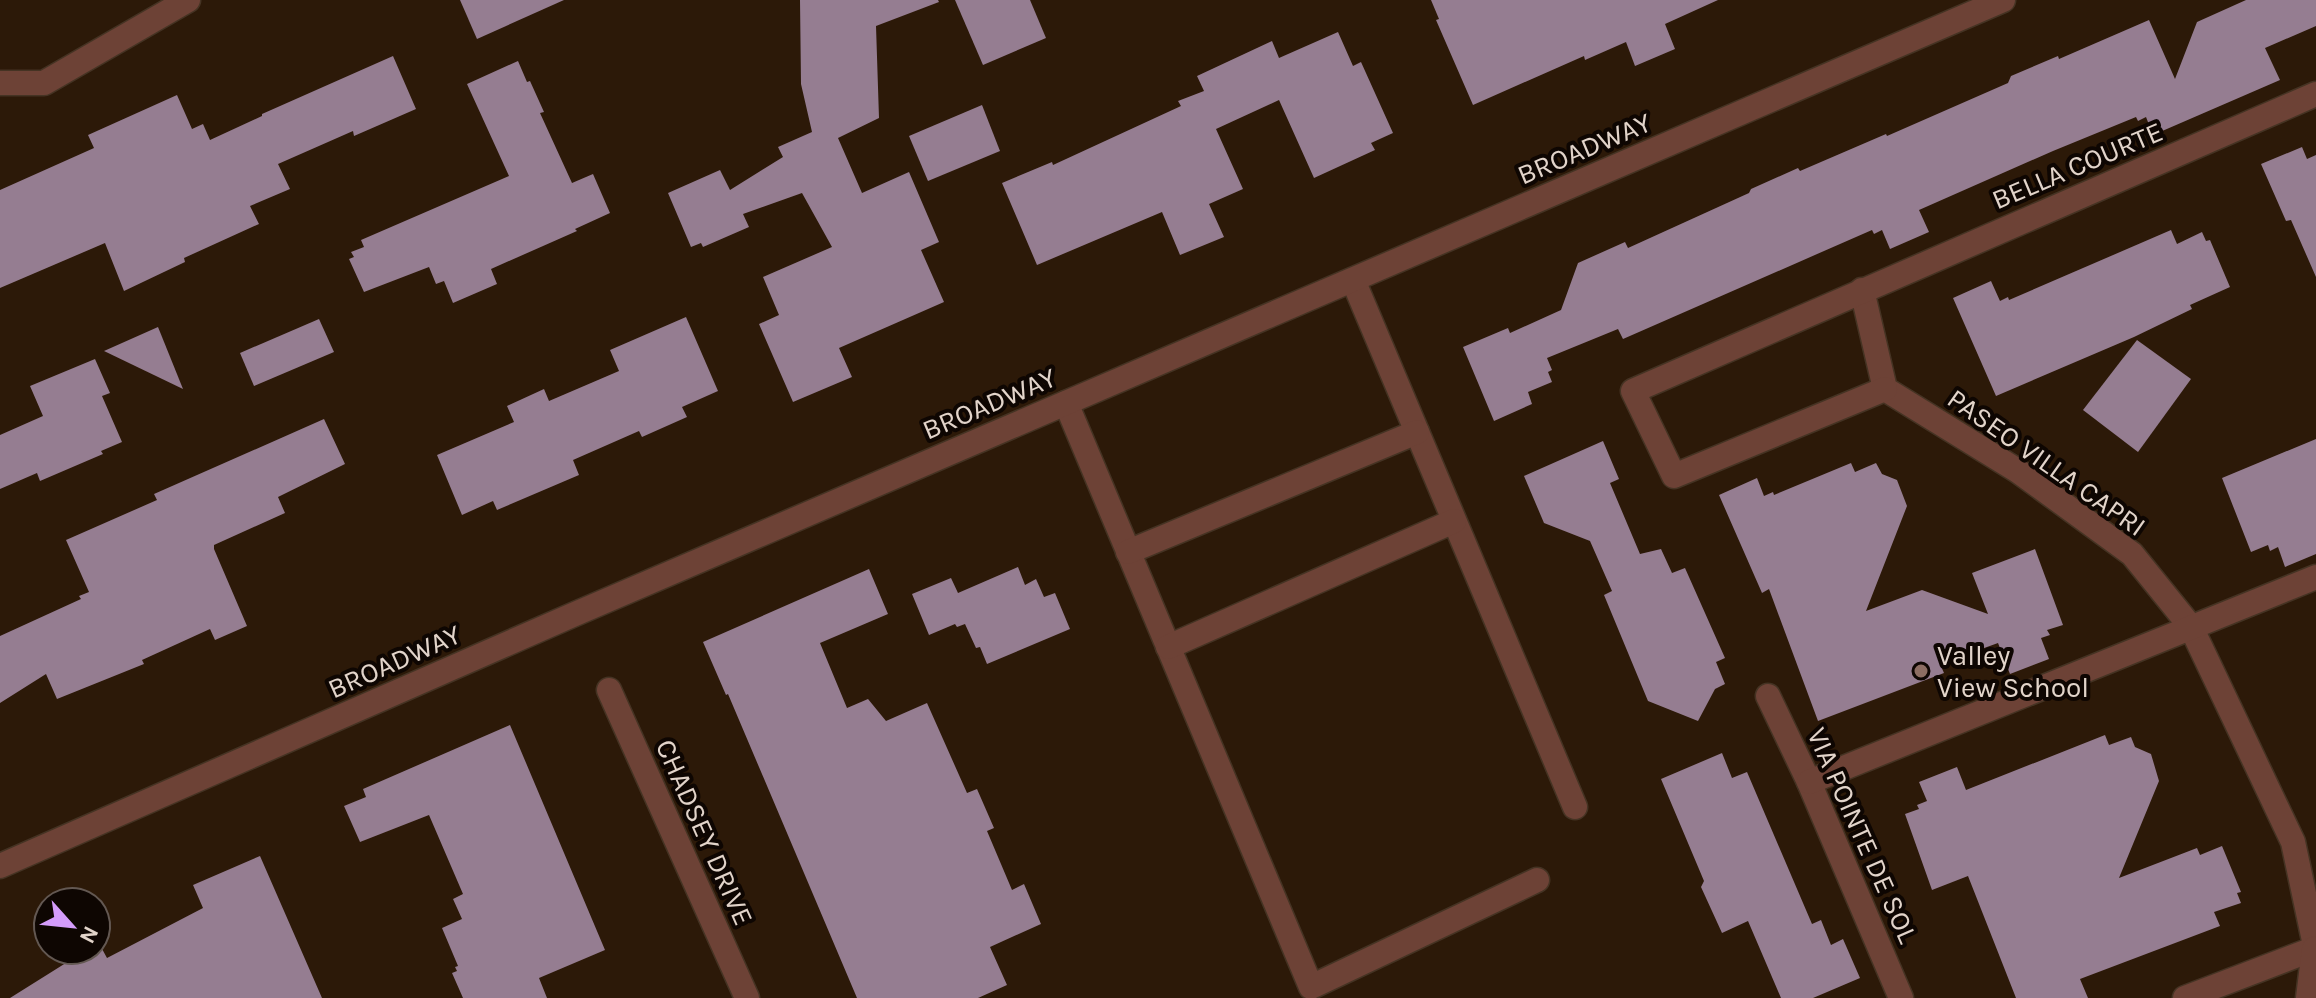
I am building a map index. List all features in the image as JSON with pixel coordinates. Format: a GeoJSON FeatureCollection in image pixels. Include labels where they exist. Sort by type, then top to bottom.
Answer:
{"type":"FeatureCollection","features":[{"type":"Feature","properties":{"kind":"street"},"geometry":{"type":"LineString","coordinates":[[0,83],[44,83],[188,0]]}},
{"type":"Feature","properties":{"kind":"street","name":"BROADWAY"},"geometry":{"type":"LineString","coordinates":[[0,866],[1353,280],[1967,7],[2003,0]]}},
{"type":"Feature","properties":{"kind":"street","name":"BELLA COURTE"},"geometry":{"type":"LineString","coordinates":[[1885,389],[1674,476],[1633,391],[2316,94]]}},
{"type":"Feature","properties":{"kind":"street"},"geometry":{"type":"LineString","coordinates":[[1353,280],[1575,807]]}},
{"type":"Feature","properties":{"kind":"street"},"geometry":{"type":"LineString","coordinates":[[1862,290],[1885,389]]}},
{"type":"Feature","properties":{"kind":"street","name":"PASEO VILLA CAPRI"},"geometry":{"type":"LineString","coordinates":[[1885,389],[2018,471],[2132,554],[2191,627],[2293,842],[2315,949],[2308,998]]}},
{"type":"Feature","properties":{"kind":"street"},"geometry":{"type":"LineString","coordinates":[[1066,403],[1311,987],[1537,880]]}},
{"type":"Feature","properties":{"kind":"street"},"geometry":{"type":"LineString","coordinates":[[1128,552],[1417,432]]}},
{"type":"Feature","properties":{"kind":"street"},"geometry":{"type":"LineString","coordinates":[[1168,647],[1454,521]]}},
{"type":"Feature","properties":{"kind":"street"},"geometry":{"type":"LineString","coordinates":[[1809,782],[2316,577]]}},
{"type":"Feature","properties":{"kind":"street","name":"CHADSEY DRIVE"},"geometry":{"type":"LineString","coordinates":[[609,690],[747,998]]}},
{"type":"Feature","properties":{"kind":"street","name":"VIA POINTE DE SOL"},"geometry":{"type":"LineString","coordinates":[[1768,696],[1809,782],[1901,998]]}},
{"type":"Feature","properties":{"kind":"street"},"geometry":{"type":"LineString","coordinates":[[2185,998],[2315,949]]}},
{"type":"Feature","properties":{"kind":"building"},"geometry":{"type":"Polygon","coordinates":[[[460,0],[564,0],[477,39],[460,0]]]}},
{"type":"Feature","properties":{"kind":"building"},"geometry":{"type":"Polygon","coordinates":[[[800,0],[939,2],[876,26],[879,118],[838,138],[862,193],[909,172],[939,242],[921,250],[944,302],[839,348],[852,377],[793,402],[759,324],[779,315],[763,277],[832,247],[802,193],[743,214],[749,227],[703,247],[701,243],[691,247],[668,193],[720,170],[730,190],[783,157],[778,147],[812,132],[801,84],[800,0]]]}},
{"type":"Feature","properties":{"kind":"building"},"geometry":{"type":"Polygon","coordinates":[[[955,0],[1030,0],[1046,38],[983,65],[955,0]]]}},
{"type":"Feature","properties":{"kind":"building"},"geometry":{"type":"Polygon","coordinates":[[[1431,0],[1718,0],[1665,24],[1675,49],[1635,66],[1626,42],[1585,60],[1584,56],[1473,105],[1436,20],[1439,19],[1431,0]]]}},
{"type":"Feature","properties":{"kind":"building"},"geometry":{"type":"Polygon","coordinates":[[[2246,0],[2316,0],[2316,26],[2265,48],[2280,80],[2153,135],[2146,117],[2138,121],[2136,117],[2053,151],[1919,210],[1929,232],[1890,249],[1882,230],[1874,234],[1872,230],[1623,339],[1618,329],[1547,358],[1552,370],[1548,372],[1552,382],[1528,392],[1532,404],[1494,421],[1463,347],[1508,328],[1510,333],[1561,310],[1578,263],[1625,242],[1628,248],[1798,168],[1800,171],[1887,136],[2008,83],[2011,76],[2149,20],[2175,79],[2197,22],[2246,0]]]}},
{"type":"Feature","properties":{"kind":"building"},"geometry":{"type":"Polygon","coordinates":[[[1338,32],[1353,66],[1361,62],[1393,133],[1371,143],[1375,150],[1314,178],[1279,100],[1216,129],[1243,189],[1209,204],[1224,237],[1180,255],[1162,212],[1037,265],[1002,183],[1052,162],[1053,165],[1181,106],[1178,101],[1204,91],[1197,76],[1272,41],[1279,58],[1338,32]]]}},
{"type":"Feature","properties":{"kind":"building"},"geometry":{"type":"Polygon","coordinates":[[[393,56],[416,109],[354,136],[353,131],[278,164],[290,189],[250,206],[259,224],[184,258],[185,262],[124,291],[105,243],[0,288],[0,190],[94,148],[88,135],[177,95],[192,129],[203,124],[210,140],[393,56]]]}},
{"type":"Feature","properties":{"kind":"building"},"geometry":{"type":"Polygon","coordinates":[[[518,61],[544,112],[540,113],[572,183],[593,174],[610,213],[491,269],[497,284],[453,303],[444,281],[436,284],[429,267],[364,292],[349,259],[354,257],[351,252],[364,247],[361,240],[509,176],[467,84],[518,61]]]}},
{"type":"Feature","properties":{"kind":"building"},"geometry":{"type":"Polygon","coordinates":[[[982,105],[1000,151],[928,181],[909,136],[982,105]]]}},
{"type":"Feature","properties":{"kind":"building"},"geometry":{"type":"Polygon","coordinates":[[[2302,147],[2307,159],[2316,155],[2316,277],[2291,220],[2286,221],[2261,164],[2302,147]]]}},
{"type":"Feature","properties":{"kind":"building"},"geometry":{"type":"Polygon","coordinates":[[[2171,230],[2177,244],[2202,232],[2206,241],[2210,240],[2230,287],[2190,305],[2192,309],[2134,337],[1996,396],[1953,298],[1991,281],[2000,301],[2008,297],[2009,300],[2171,230]]]}},
{"type":"Feature","properties":{"kind":"building"},"geometry":{"type":"Polygon","coordinates":[[[686,317],[718,391],[682,407],[687,417],[642,437],[639,431],[573,460],[579,475],[497,510],[493,501],[462,515],[437,455],[514,422],[507,406],[544,389],[549,401],[619,371],[610,350],[686,317]]]}},
{"type":"Feature","properties":{"kind":"building"},"geometry":{"type":"Polygon","coordinates":[[[319,319],[334,352],[254,386],[240,353],[319,319]]]}},
{"type":"Feature","properties":{"kind":"building"},"geometry":{"type":"Polygon","coordinates":[[[158,327],[183,389],[104,351],[158,327]]]}},
{"type":"Feature","properties":{"kind":"building"},"geometry":{"type":"Polygon","coordinates":[[[2137,340],[2191,379],[2138,452],[2083,410],[2137,340]]]}},
{"type":"Feature","properties":{"kind":"building"},"geometry":{"type":"Polygon","coordinates":[[[95,359],[110,393],[102,396],[122,442],[101,451],[103,454],[40,481],[37,473],[0,489],[0,435],[43,416],[30,386],[95,359]]]}},
{"type":"Feature","properties":{"kind":"building"},"geometry":{"type":"Polygon","coordinates":[[[324,419],[345,464],[278,497],[285,513],[214,545],[247,626],[215,640],[210,629],[142,660],[144,664],[57,699],[46,674],[0,703],[0,636],[81,599],[79,596],[89,592],[66,540],[157,500],[154,494],[324,419]]]}},
{"type":"Feature","properties":{"kind":"building"},"geometry":{"type":"Polygon","coordinates":[[[2316,439],[2316,554],[2285,567],[2278,547],[2270,551],[2268,545],[2251,552],[2222,478],[2316,439]]]}},
{"type":"Feature","properties":{"kind":"building"},"geometry":{"type":"Polygon","coordinates":[[[1603,441],[1619,479],[1610,483],[1640,554],[1661,549],[1672,573],[1685,568],[1725,658],[1716,662],[1725,684],[1715,689],[1698,721],[1648,701],[1604,595],[1612,591],[1590,541],[1544,523],[1524,476],[1603,441]]]}},
{"type":"Feature","properties":{"kind":"building"},"geometry":{"type":"Polygon","coordinates":[[[1851,463],[1855,472],[1876,463],[1882,474],[1897,480],[1907,506],[1866,611],[1922,590],[1988,614],[1972,573],[2035,549],[2063,625],[2047,630],[2050,635],[2041,638],[2049,659],[2010,674],[1998,643],[1940,664],[1944,673],[1818,721],[1769,589],[1762,593],[1719,495],[1757,478],[1764,496],[1773,492],[1774,495],[1851,463]]]}},
{"type":"Feature","properties":{"kind":"building"},"geometry":{"type":"Polygon","coordinates":[[[1018,567],[1025,585],[1036,579],[1044,597],[1055,593],[1070,629],[987,664],[965,624],[957,627],[955,624],[929,635],[912,594],[951,578],[958,593],[1018,567]]]}},
{"type":"Feature","properties":{"kind":"building"},"geometry":{"type":"Polygon","coordinates":[[[869,569],[888,614],[820,643],[847,708],[868,699],[886,721],[927,703],[967,793],[977,789],[994,828],[987,831],[1012,890],[1024,884],[1041,924],[990,947],[1007,985],[978,998],[857,998],[703,642],[869,569]]]}},
{"type":"Feature","properties":{"kind":"building"},"geometry":{"type":"Polygon","coordinates":[[[510,725],[605,950],[539,978],[547,998],[463,998],[452,973],[457,971],[455,967],[458,966],[442,928],[462,919],[453,899],[463,894],[429,815],[360,842],[344,806],[366,797],[363,789],[510,725]]]}},
{"type":"Feature","properties":{"kind":"building"},"geometry":{"type":"Polygon","coordinates":[[[2105,735],[2109,745],[2131,737],[2135,747],[2151,754],[2159,781],[2119,878],[2197,848],[2200,855],[2222,846],[2241,892],[2237,893],[2241,903],[2214,912],[2220,926],[2080,979],[2088,998],[2016,998],[1968,876],[1932,890],[1905,814],[1919,809],[1917,805],[1927,801],[1919,782],[1957,767],[1966,790],[2105,735]]]}},
{"type":"Feature","properties":{"kind":"building"},"geometry":{"type":"Polygon","coordinates":[[[1722,753],[1732,778],[1747,772],[1812,924],[1821,920],[1831,945],[1843,939],[1860,978],[1813,998],[1781,998],[1748,921],[1722,933],[1701,887],[1704,881],[1661,779],[1722,753]]]}},
{"type":"Feature","properties":{"kind":"building"},"geometry":{"type":"Polygon","coordinates":[[[260,856],[322,998],[10,998],[61,966],[112,966],[112,955],[203,908],[193,885],[260,856]]]}},
{"type":"Feature","properties":{"kind":"place","name":"Valley View School"},"geometry":{"type":"Point","coordinates":[1921,671]}}]}
